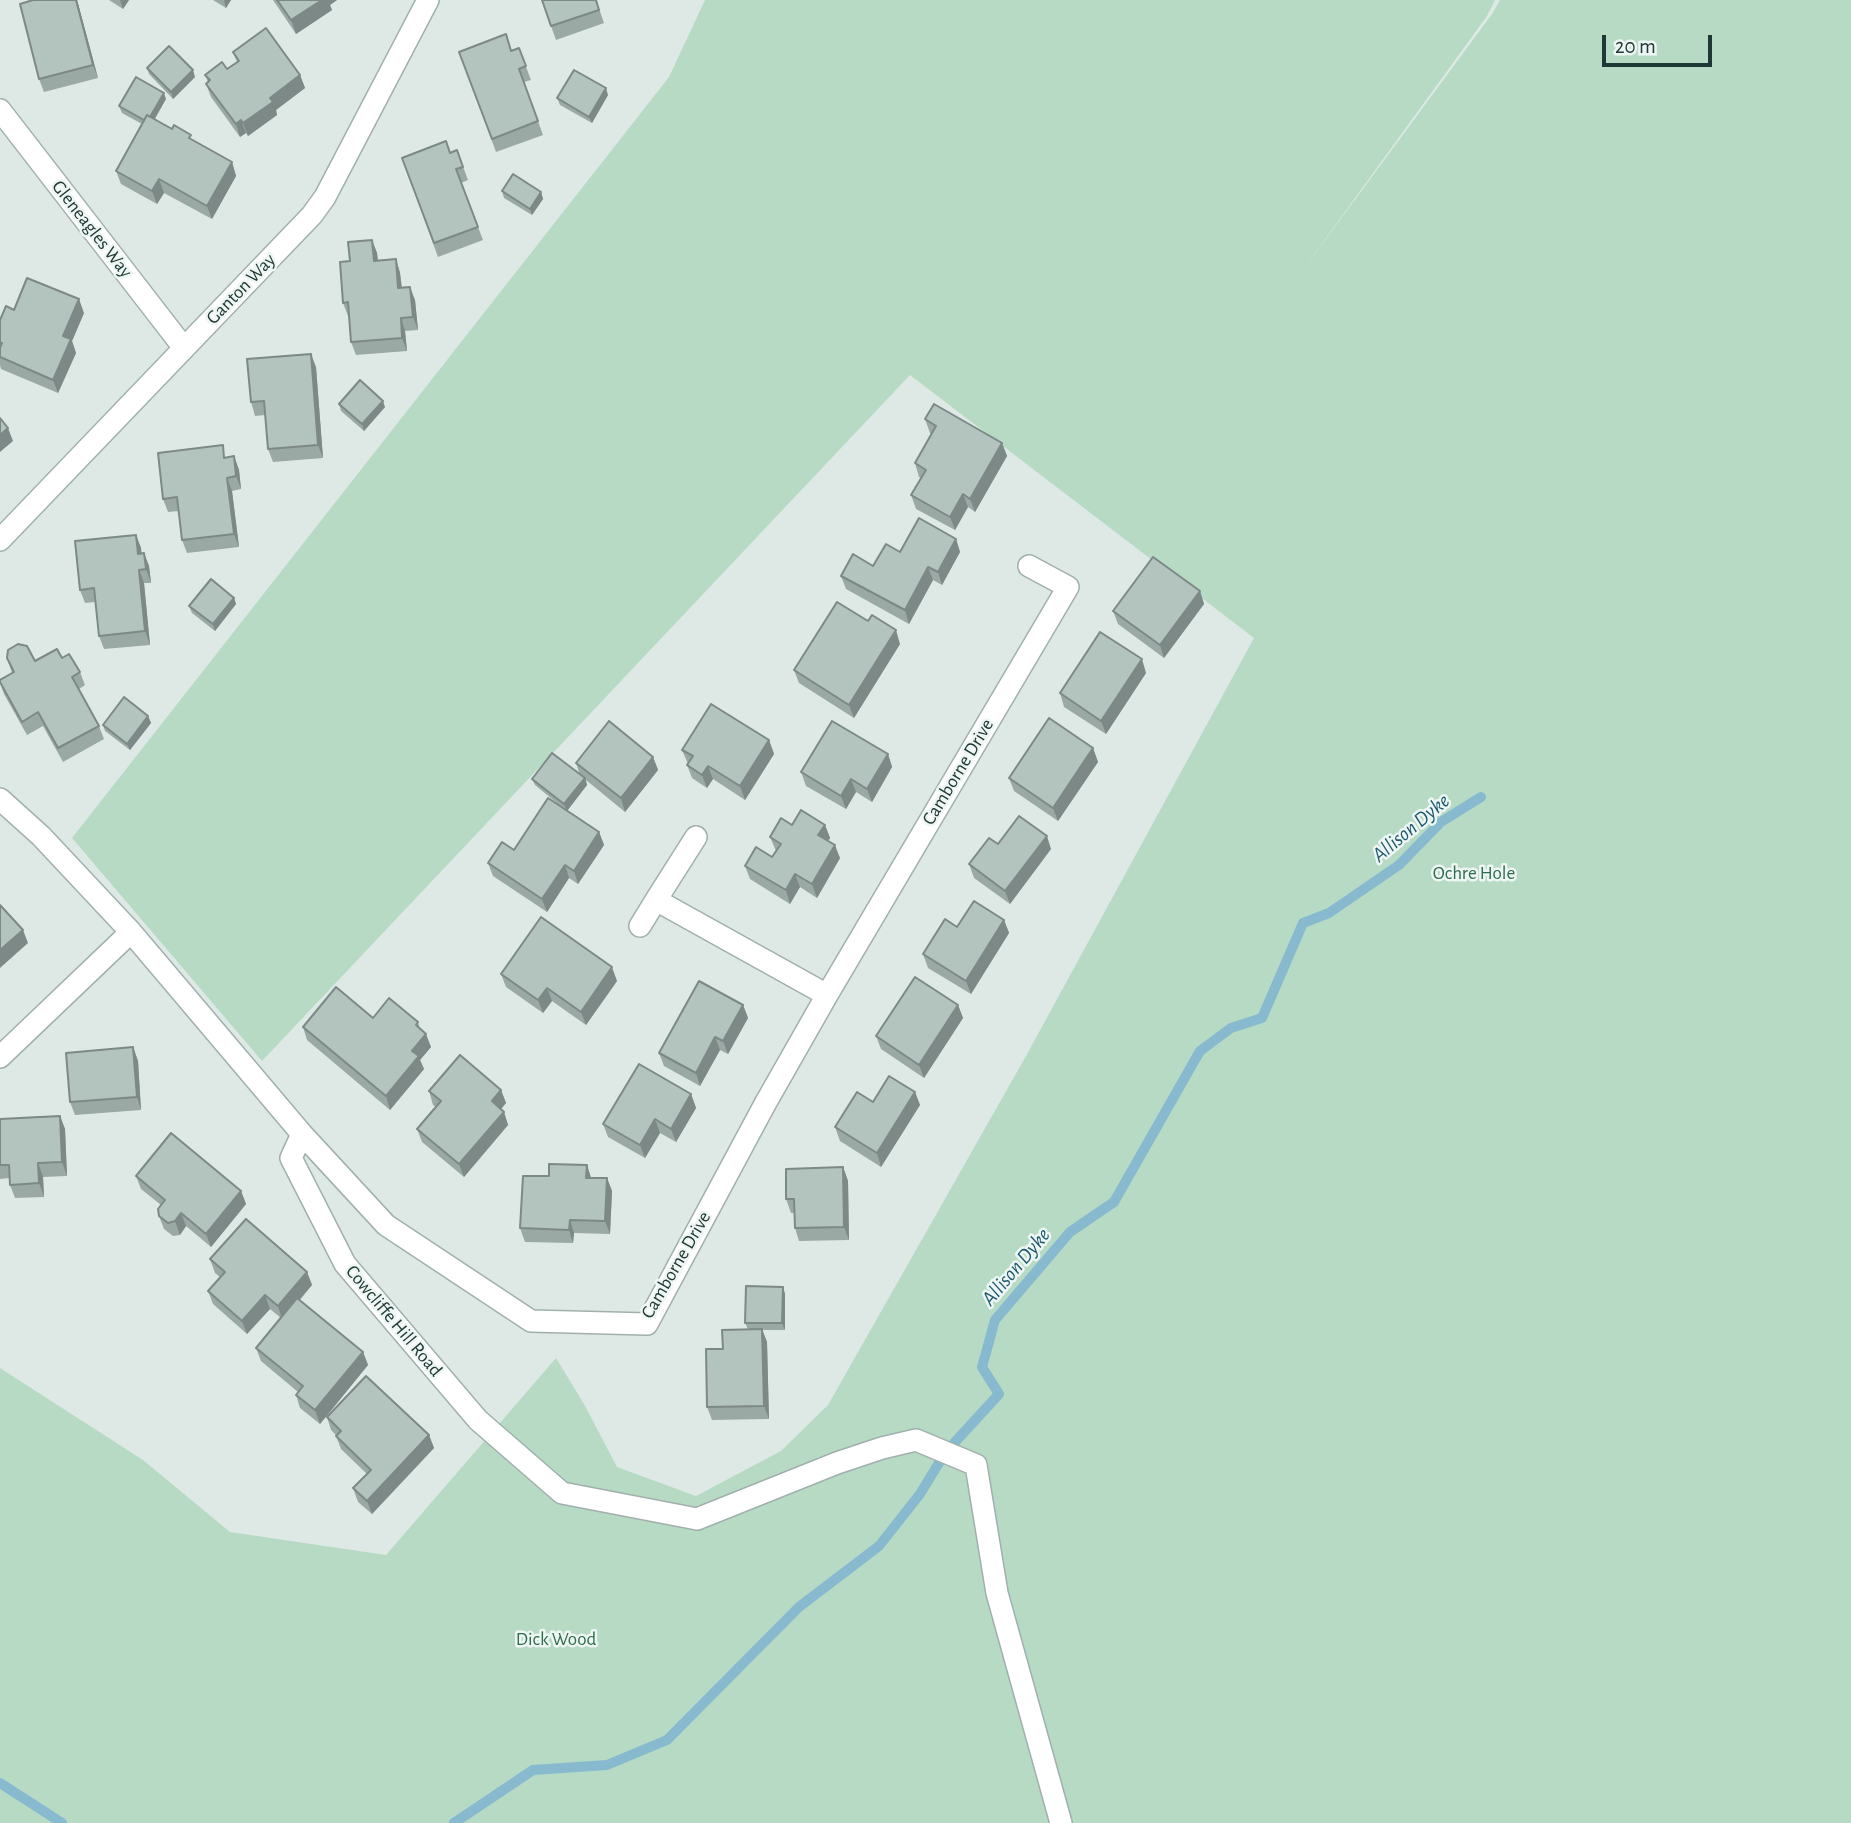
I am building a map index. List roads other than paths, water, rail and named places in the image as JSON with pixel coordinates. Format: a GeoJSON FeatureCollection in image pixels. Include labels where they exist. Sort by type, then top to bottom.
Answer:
{"type":"FeatureCollection","features":[{"type":"Feature","properties":{"kind":"street","name":"Ganton Way"},"geometry":{"type":"LineString","coordinates":[[0,540],[312,215],[325,197],[428,0]]}},
{"type":"Feature","properties":{"kind":"street","name":"Gleneagles Way"},"geometry":{"type":"LineString","coordinates":[[0,110],[184,348]]}},
{"type":"Feature","properties":{"kind":"street","name":"Camborne Drive"},"geometry":{"type":"LineString","coordinates":[[302,1134],[386,1225],[531,1321],[647,1324],[758,1116],[827,995],[1068,587],[1029,566]]}},
{"type":"Feature","properties":{"kind":"street"},"geometry":{"type":"LineString","coordinates":[[0,799],[41,836],[131,932],[302,1134]]}},
{"type":"Feature","properties":{"kind":"street"},"geometry":{"type":"LineString","coordinates":[[639,926],[696,837]]}},
{"type":"Feature","properties":{"kind":"street"},"geometry":{"type":"LineString","coordinates":[[656,900],[827,995]]}},
{"type":"Feature","properties":{"kind":"street"},"geometry":{"type":"LineString","coordinates":[[0,1057],[131,932]]}},
{"type":"Feature","properties":{"kind":"street","name":"Cowcliffe Hill Road"},"geometry":{"type":"LineString","coordinates":[[302,1134],[292,1158],[345,1264],[478,1420],[562,1493],[697,1519],[837,1463],[916,1440],[976,1465],[997,1593],[1061,1823]]}},
{"type":"Feature","properties":{"kind":"waterway","name":"Allison Dyke"},"geometry":{"type":"LineString","coordinates":[[454,1823],[533,1770],[607,1765],[667,1740],[799,1607],[879,1546],[920,1494],[945,1453],[999,1394],[982,1367],[995,1320],[1070,1232],[1114,1202],[1200,1051],[1231,1028],[1262,1018],[1303,923],[1329,913],[1399,865],[1441,822],[1481,797]]}},
{"type":"Feature","properties":{"kind":"waterway","name":"Allison Dyke"},"geometry":{"type":"LineString","coordinates":[[0,1783],[62,1823]]}},
{"type":"Feature","properties":{"kind":"park label","name":"Ochre Hole"},"geometry":{"type":"Point","coordinates":[1474,873]}},
{"type":"Feature","properties":{"kind":"park label","name":"Dick Wood"},"geometry":{"type":"Point","coordinates":[556,1639]}}]}
